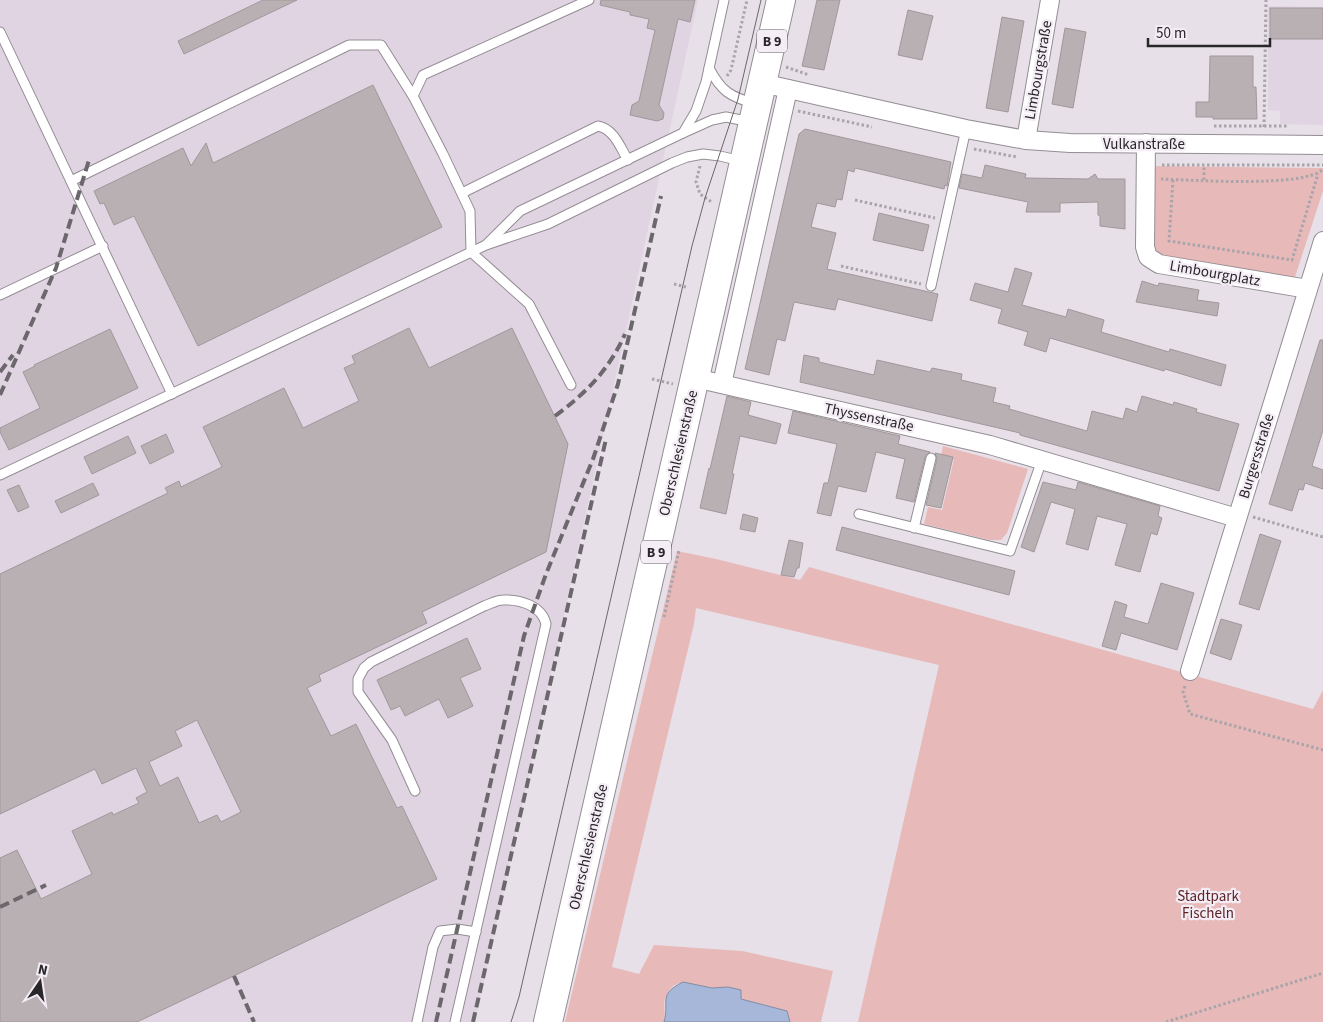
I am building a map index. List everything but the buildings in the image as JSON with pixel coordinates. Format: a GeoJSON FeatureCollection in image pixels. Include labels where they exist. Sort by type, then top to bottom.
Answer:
{"type":"FeatureCollection","features":[{"type":"Feature","properties":{"kind":"main road","name":"Oberschlesienstraße"},"geometry":{"type":"LineString","coordinates":[[548,1022],[744,162],[768,93],[781,0]]}},
{"type":"Feature","properties":{"kind":"street","name":"Limbourgstraße"},"geometry":{"type":"LineString","coordinates":[[1026,140],[1050,0]]}},
{"type":"Feature","properties":{"kind":"street","name":"Vulkanstraße"},"geometry":{"type":"LineString","coordinates":[[768,93],[1026,140],[1070,143],[1323,144]]}},
{"type":"Feature","properties":{"kind":"street","name":"Oberschlesienstraße"},"geometry":{"type":"LineString","coordinates":[[722,384],[768,93]]}},
{"type":"Feature","properties":{"kind":"street","name":"Limbourgplatz"},"geometry":{"type":"LineString","coordinates":[[1146,144],[1145,247],[1148,257],[1159,264],[1308,289]]}},
{"type":"Feature","properties":{"kind":"street","name":"Burgersstraße"},"geometry":{"type":"LineString","coordinates":[[1190,671],[1323,241]]}},
{"type":"Feature","properties":{"kind":"street","name":"Thyssenstraße"},"geometry":{"type":"LineString","coordinates":[[695,378],[990,445],[1237,515]]}},
{"type":"Feature","properties":{"kind":"lane"},"geometry":{"type":"LineString","coordinates":[[413,96],[423,75],[589,0]]}},
{"type":"Feature","properties":{"kind":"lane"},"geometry":{"type":"LineString","coordinates":[[683,134],[696,111],[709,68],[724,0]]}},
{"type":"Feature","properties":{"kind":"lane"},"geometry":{"type":"LineString","coordinates":[[0,32],[172,394]]}},
{"type":"Feature","properties":{"kind":"lane"},"geometry":{"type":"LineString","coordinates":[[71,181],[349,45],[381,46],[413,96],[470,211],[471,252],[529,304],[571,385]]}},
{"type":"Feature","properties":{"kind":"lane"},"geometry":{"type":"LineString","coordinates":[[709,68],[722,88],[738,99],[768,93]]}},
{"type":"Feature","properties":{"kind":"lane"},"geometry":{"type":"LineString","coordinates":[[486,245],[520,211],[712,120],[726,117],[768,93]]}},
{"type":"Feature","properties":{"kind":"lane"},"geometry":{"type":"LineString","coordinates":[[462,193],[598,126],[606,127],[628,160]]}},
{"type":"Feature","properties":{"kind":"lane"},"geometry":{"type":"LineString","coordinates":[[931,286],[966,130]]}},
{"type":"Feature","properties":{"kind":"lane"},"geometry":{"type":"LineString","coordinates":[[0,475],[486,245],[548,224],[672,163],[703,154],[713,154],[744,162]]}},
{"type":"Feature","properties":{"kind":"lane"},"geometry":{"type":"LineString","coordinates":[[0,295],[103,246]]}},
{"type":"Feature","properties":{"kind":"lane"},"geometry":{"type":"LineString","coordinates":[[914,528],[931,458]]}},
{"type":"Feature","properties":{"kind":"lane"},"geometry":{"type":"LineString","coordinates":[[859,514],[1010,551],[1042,460]]}},
{"type":"Feature","properties":{"kind":"lane"},"geometry":{"type":"LineString","coordinates":[[415,791],[392,740],[358,692],[358,679],[364,668],[371,662],[475,610],[501,600],[520,601],[538,610],[544,616],[546,624],[455,1022]]}},
{"type":"Feature","properties":{"kind":"lane"},"geometry":{"type":"LineString","coordinates":[[417,1022],[433,946],[440,930],[457,929],[476,932]]}},
{"type":"Feature","properties":{"kind":"path"},"geometry":{"type":"LineString","coordinates":[[1264,144],[1266,0]]}},
{"type":"Feature","properties":{"kind":"path"},"geometry":{"type":"LineString","coordinates":[[768,93],[810,75]]}},
{"type":"Feature","properties":{"kind":"path"},"geometry":{"type":"LineString","coordinates":[[1205,126],[1294,126]]}},
{"type":"Feature","properties":{"kind":"path"},"geometry":{"type":"LineString","coordinates":[[1204,165],[1204,180]]}},
{"type":"Feature","properties":{"kind":"path"},"geometry":{"type":"LineString","coordinates":[[1173,180],[1170,241],[1292,260],[1318,174],[1323,169]]}},
{"type":"Feature","properties":{"kind":"path"},"geometry":{"type":"LineString","coordinates":[[1145,179],[1276,181],[1318,174]]}},
{"type":"Feature","properties":{"kind":"path"},"geometry":{"type":"LineString","coordinates":[[855,200],[946,220]]}},
{"type":"Feature","properties":{"kind":"path"},"geometry":{"type":"LineString","coordinates":[[841,266],[931,286]]}},
{"type":"Feature","properties":{"kind":"path"},"geometry":{"type":"LineString","coordinates":[[674,284],[686,287]]}},
{"type":"Feature","properties":{"kind":"path"},"geometry":{"type":"LineString","coordinates":[[1237,515],[1323,537]]}},
{"type":"Feature","properties":{"kind":"path"},"geometry":{"type":"LineString","coordinates":[[1190,671],[1183,692],[1190,714],[1323,750]]}},
{"type":"Feature","properties":{"kind":"path"},"geometry":{"type":"LineString","coordinates":[[1166,1022],[1323,973]]}},
{"type":"Feature","properties":{"kind":"shaded area"},"geometry":{"type":"Polygon","coordinates":[[[0,0],[698,0],[475,1022],[0,1022],[0,0]]]}},
{"type":"Feature","properties":{"kind":"shaded area"},"geometry":{"type":"Polygon","coordinates":[[[1268,6],[1323,7],[1323,125],[1280,124],[1280,111],[1268,110],[1268,6]]]}},
{"type":"Feature","properties":{"kind":"green space"},"geometry":{"type":"Polygon","coordinates":[[[1153,166],[1323,168],[1323,191],[1294,280],[1162,257],[1153,252],[1153,166]]]}},
{"type":"Feature","properties":{"kind":"green space"},"geometry":{"type":"Polygon","coordinates":[[[943,446],[1028,469],[1007,533],[1001,540],[989,540],[924,524],[928,507],[942,510],[954,459],[941,456],[943,446]]]}},
{"type":"Feature","properties":{"kind":"green space","name":"Stadtpark Fischeln"},"geometry":{"type":"Polygon","coordinates":[[[677,551],[800,580],[809,567],[1313,709],[1323,690],[1323,1022],[858,1022],[939,665],[696,608],[694,624],[612,967],[639,974],[654,945],[742,951],[833,971],[821,1022],[790,1022],[786,1011],[741,999],[728,987],[712,988],[679,983],[669,991],[664,1001],[664,1022],[565,1022],[677,551]]]}},
{"type":"Feature","properties":{"kind":"water"},"geometry":{"type":"Polygon","coordinates":[[[683,982],[712,988],[728,987],[741,990],[741,999],[787,1011],[790,1022],[664,1022],[667,995],[683,982]]]}},
{"type":"Feature","properties":{"kind":"tram line"},"geometry":{"type":"LineString","coordinates":[[511,1022],[519,997],[692,246],[705,198],[738,99],[761,0]]}},
{"type":"Feature","properties":{"kind":"railway"},"geometry":{"type":"LineString","coordinates":[[0,395],[56,268],[89,160]]}},
{"type":"Feature","properties":{"kind":"railway"},"geometry":{"type":"LineString","coordinates":[[436,1022],[524,636],[546,574],[593,459],[618,384],[661,196]]}},
{"type":"Feature","properties":{"kind":"railway"},"geometry":{"type":"LineString","coordinates":[[555,416],[577,399],[596,380],[612,359],[625,334]]}},
{"type":"Feature","properties":{"kind":"railway"},"geometry":{"type":"LineString","coordinates":[[0,372],[13,355]]}},
{"type":"Feature","properties":{"kind":"railway"},"geometry":{"type":"LineString","coordinates":[[473,1022],[606,439]]}},
{"type":"Feature","properties":{"kind":"railway"},"geometry":{"type":"LineString","coordinates":[[0,907],[46,885]]}},
{"type":"Feature","properties":{"kind":"railway"},"geometry":{"type":"LineString","coordinates":[[234,976],[254,1022]]}}]}
